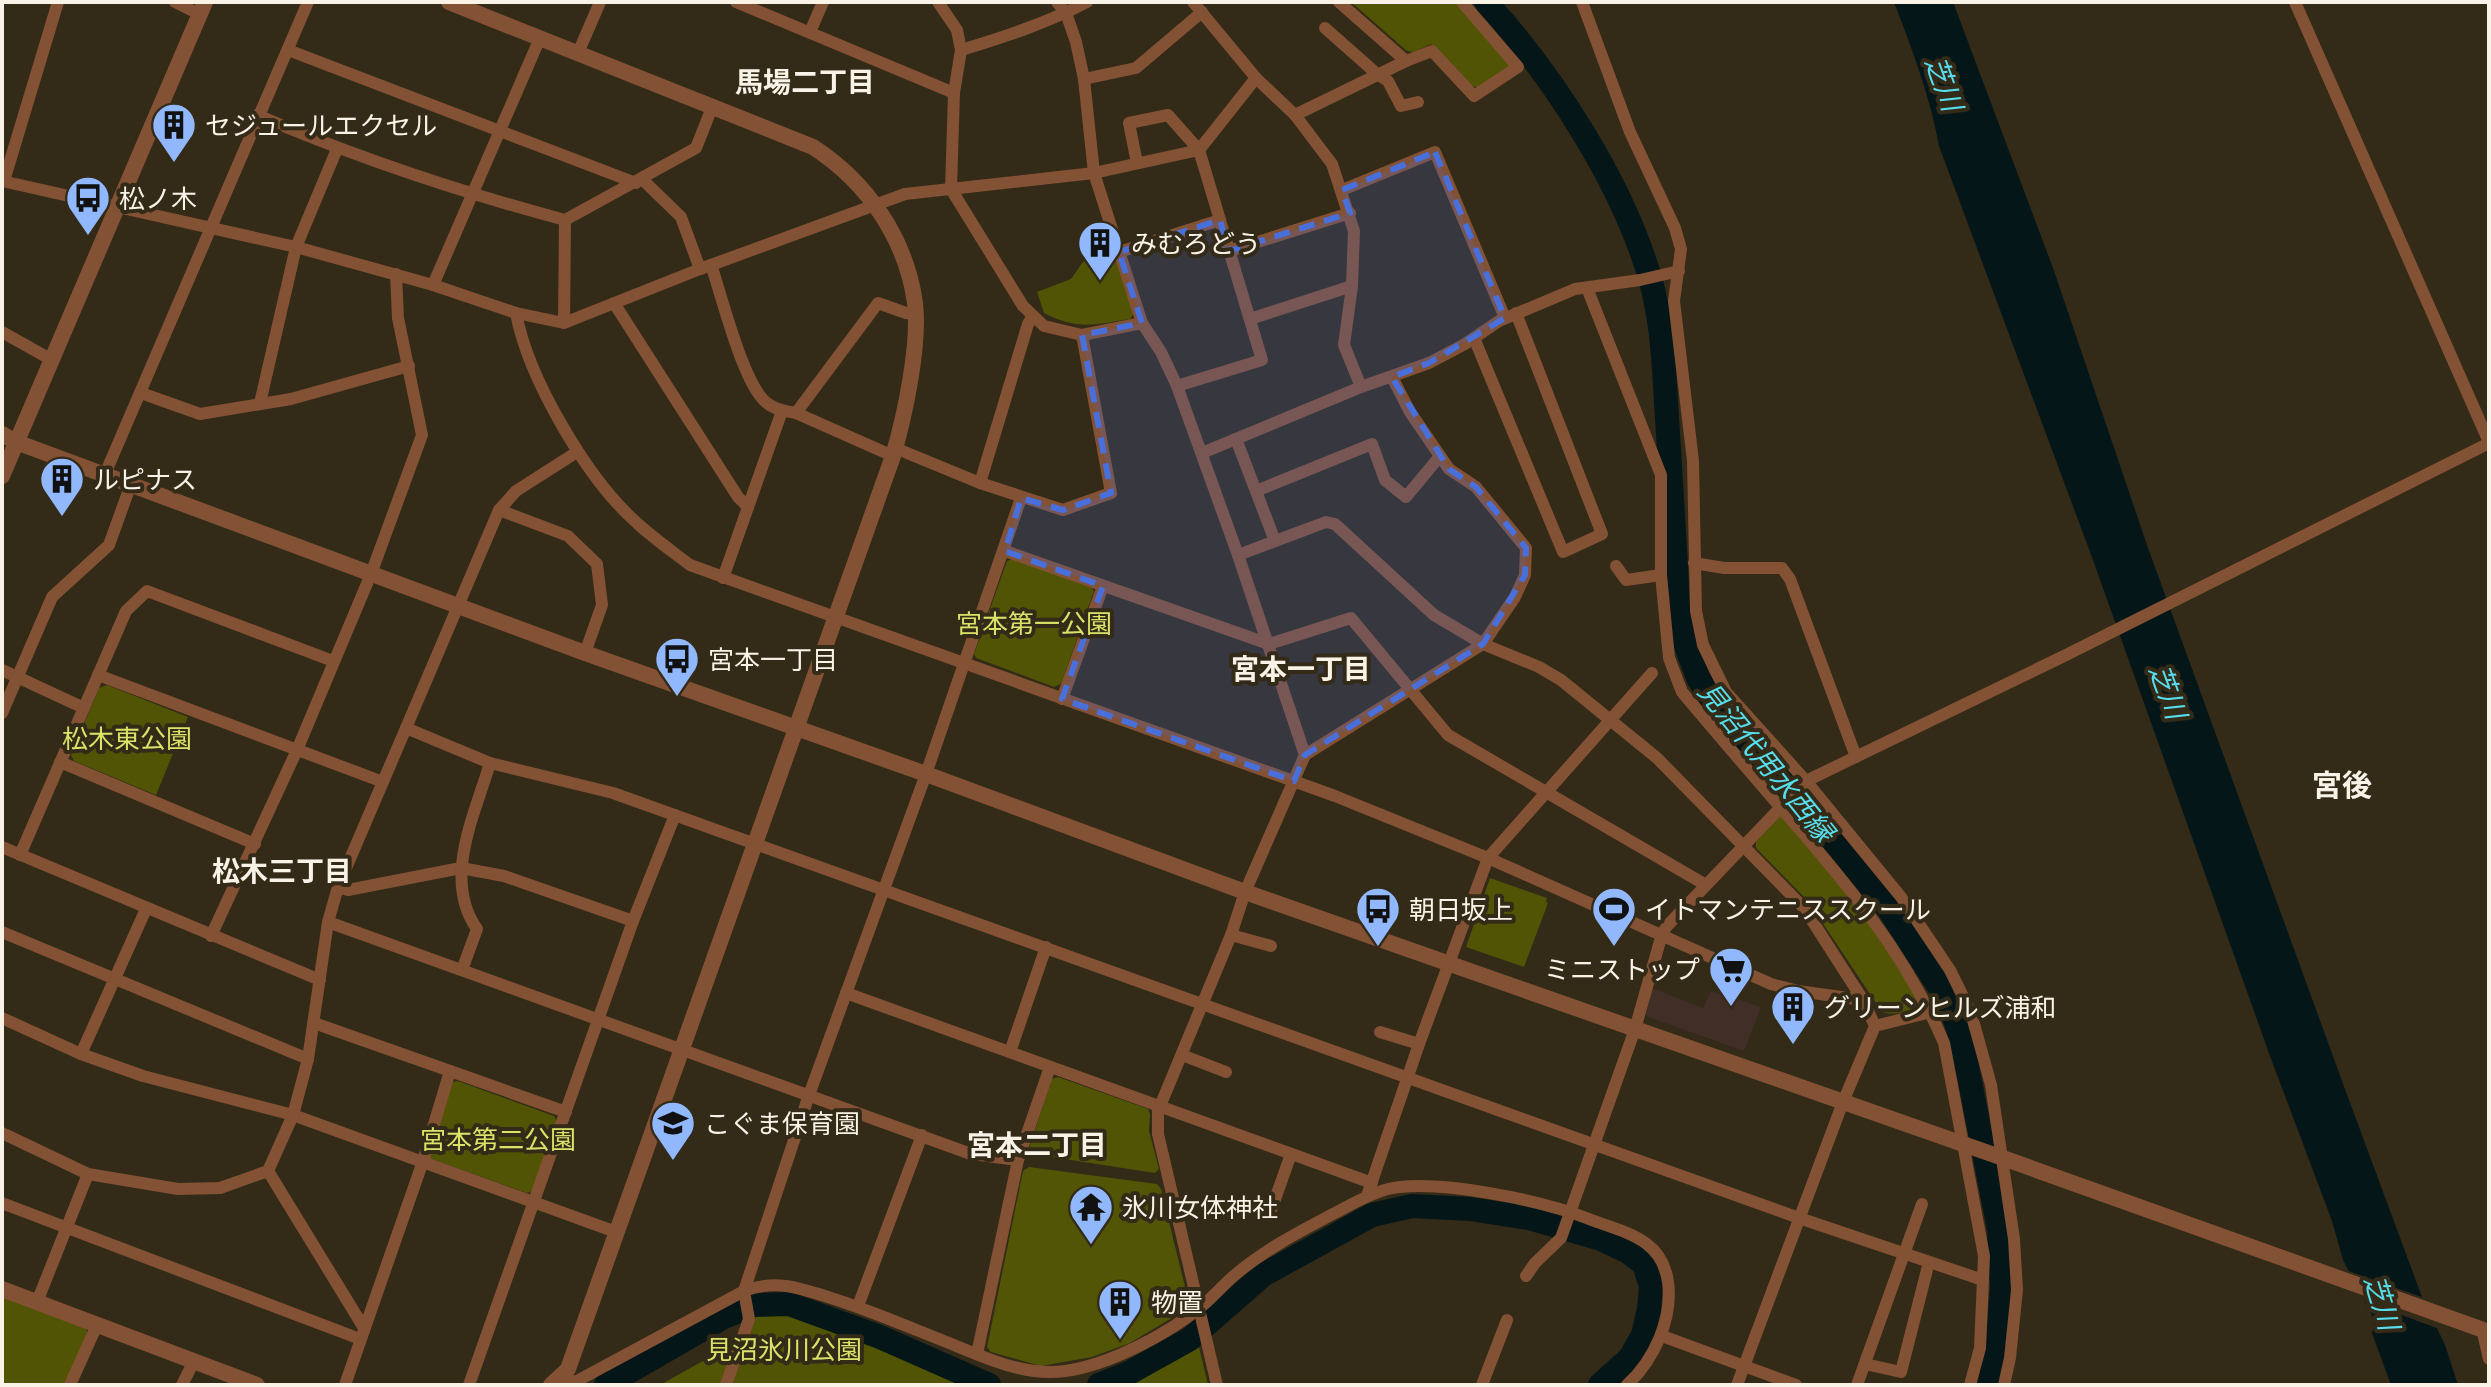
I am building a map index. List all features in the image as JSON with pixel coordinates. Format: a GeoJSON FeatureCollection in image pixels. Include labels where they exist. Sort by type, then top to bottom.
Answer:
{"type":"FeatureCollection","features":[{"type":"Feature","properties":{"kind":"street"},"geometry":{"type":"LineString","coordinates":[[58,2],[3,181],[296,247],[433,285],[516,313],[564,323],[905,194],[1094,173],[1199,150],[1256,78]]}},
{"type":"Feature","properties":{"kind":"street"},"geometry":{"type":"LineString","coordinates":[[2,476],[9,438],[52,360],[202,8],[175,2]]}},
{"type":"Feature","properties":{"kind":"street"},"geometry":{"type":"LineString","coordinates":[[105,474],[308,2]]}},
{"type":"Feature","properties":{"kind":"street"},"geometry":{"type":"LineString","coordinates":[[449,2],[467,6],[540,38],[713,105],[813,147],[834,160],[875,205],[896,240],[909,274],[915,314],[911,376],[894,452],[568,1369],[557,1381]]}},
{"type":"Feature","properties":{"kind":"street"},"geometry":{"type":"LineString","coordinates":[[578,53],[600,2]]}},
{"type":"Feature","properties":{"kind":"street"},"geometry":{"type":"LineString","coordinates":[[736,2],[954,93]]}},
{"type":"Feature","properties":{"kind":"street"},"geometry":{"type":"LineString","coordinates":[[810,32],[823,2]]}},
{"type":"Feature","properties":{"kind":"street"},"geometry":{"type":"LineString","coordinates":[[938,2],[957,30],[961,50],[954,93],[951,189],[1023,306],[1044,326],[1082,335],[1142,323]]}},
{"type":"Feature","properties":{"kind":"street"},"geometry":{"type":"LineString","coordinates":[[1057,2],[1066,13],[1076,42],[1084,79],[1094,173],[1142,323],[1161,352],[1177,386],[1305,755]]}},
{"type":"Feature","properties":{"kind":"street"},"geometry":{"type":"LineString","coordinates":[[961,50],[1006,36],[1087,2]]}},
{"type":"Feature","properties":{"kind":"street"},"geometry":{"type":"LineString","coordinates":[[1339,2],[1406,61]]}},
{"type":"Feature","properties":{"kind":"street"},"geometry":{"type":"LineString","coordinates":[[1295,115],[1377,74],[1432,51],[1474,96],[1518,67],[1462,2]]}},
{"type":"Feature","properties":{"kind":"street"},"geometry":{"type":"LineString","coordinates":[[1582,2],[1630,132],[1675,228],[1681,249],[1674,301],[1693,461],[1696,611],[1703,645],[1726,692],[1901,897],[1950,970],[1971,1013],[1991,1085],[2017,1290],[2004,1385]]}},
{"type":"Feature","properties":{"kind":"street"},"geometry":{"type":"LineString","coordinates":[[1526,1276],[1561,1238],[1635,1029],[1662,934],[1803,783],[2489,443],[2295,2]]}},
{"type":"Feature","properties":{"kind":"street"},"geometry":{"type":"LineString","coordinates":[[1084,79],[1136,68],[1198,7],[1256,78],[1295,115],[1332,164],[1354,231],[1352,286],[1344,345],[1361,387]]}},
{"type":"Feature","properties":{"kind":"street"},"geometry":{"type":"LineString","coordinates":[[1325,28],[1388,81],[1401,106],[1418,102]]}},
{"type":"Feature","properties":{"kind":"street"},"geometry":{"type":"LineString","coordinates":[[433,285],[540,38]]}},
{"type":"Feature","properties":{"kind":"street"},"geometry":{"type":"LineString","coordinates":[[288,50],[639,182],[681,217],[706,267],[747,374],[765,403],[1021,498],[1063,510],[1111,493],[1082,335]]}},
{"type":"Feature","properties":{"kind":"street"},"geometry":{"type":"LineString","coordinates":[[257,115],[337,149],[472,195],[565,220],[696,148],[713,105]]}},
{"type":"Feature","properties":{"kind":"street"},"geometry":{"type":"LineString","coordinates":[[1137,163],[1129,123],[1168,115],[1199,150],[1262,360],[1177,386]]}},
{"type":"Feature","properties":{"kind":"street"},"geometry":{"type":"LineString","coordinates":[[260,403],[296,247],[337,149]]}},
{"type":"Feature","properties":{"kind":"street"},"geometry":{"type":"LineString","coordinates":[[1342,190],[1435,152],[1511,316],[1602,534],[1563,552],[1474,338]]}},
{"type":"Feature","properties":{"kind":"street"},"geometry":{"type":"LineString","coordinates":[[1229,251],[1350,213]]}},
{"type":"Feature","properties":{"kind":"street"},"geometry":{"type":"LineString","coordinates":[[564,323],[565,220]]}},
{"type":"Feature","properties":{"kind":"street"},"geometry":{"type":"LineString","coordinates":[[1119,252],[1220,220]]}},
{"type":"Feature","properties":{"kind":"street"},"geometry":{"type":"LineString","coordinates":[[1202,453],[1361,387],[1429,363],[1511,316],[1575,289],[1679,271]]}},
{"type":"Feature","properties":{"kind":"street"},"geometry":{"type":"LineString","coordinates":[[211,936],[297,750],[371,574],[422,435],[398,318],[396,274]]}},
{"type":"Feature","properties":{"kind":"street"},"geometry":{"type":"LineString","coordinates":[[1250,319],[1352,286]]}},
{"type":"Feature","properties":{"kind":"street"},"geometry":{"type":"LineString","coordinates":[[1587,288],[1661,475],[1661,665],[1783,806],[1884,933],[1931,1012],[1944,1043],[1969,1147],[1984,1256],[1980,1348],[1970,1385]]}},
{"type":"Feature","properties":{"kind":"street"},"geometry":{"type":"LineString","coordinates":[[614,303],[738,497],[748,507]]}},
{"type":"Feature","properties":{"kind":"street"},"geometry":{"type":"LineString","coordinates":[[796,413],[878,303],[915,314]]}},
{"type":"Feature","properties":{"kind":"street"},"geometry":{"type":"LineString","coordinates":[[516,313],[522,341],[577,452],[636,523],[690,565],[1294,781],[1488,858],[1771,984],[1863,1000]]}},
{"type":"Feature","properties":{"kind":"street"},"geometry":{"type":"LineString","coordinates":[[980,483],[1033,316]]}},
{"type":"Feature","properties":{"kind":"street"},"geometry":{"type":"LineString","coordinates":[[2,332],[52,360]]}},
{"type":"Feature","properties":{"kind":"street"},"geometry":{"type":"LineString","coordinates":[[141,393],[200,414],[291,399],[409,366]]}},
{"type":"Feature","properties":{"kind":"street"},"geometry":{"type":"LineString","coordinates":[[1217,1385],[1158,1134],[1156,1124],[1160,1107],[1231,935],[1245,892],[1305,755],[1483,644],[1515,597],[1525,575],[1526,548],[1476,487],[1449,469],[1410,412],[1392,377]]}},
{"type":"Feature","properties":{"kind":"street"},"geometry":{"type":"LineString","coordinates":[[723,578],[782,411]]}},
{"type":"Feature","properties":{"kind":"street"},"geometry":{"type":"LineString","coordinates":[[9,438],[585,653],[1245,892],[2486,1331],[2489,1359]]}},
{"type":"Feature","properties":{"kind":"street"},"geometry":{"type":"LineString","coordinates":[[1236,439],[1275,541]]}},
{"type":"Feature","properties":{"kind":"street"},"geometry":{"type":"LineString","coordinates":[[1256,491],[1372,444],[1385,480],[1406,497],[1440,456]]}},
{"type":"Feature","properties":{"kind":"street"},"geometry":{"type":"LineString","coordinates":[[2,1133],[88,1174],[178,1189],[220,1188],[268,1171],[293,1115],[308,1059],[328,922],[338,887],[499,510],[516,491],[577,452]]}},
{"type":"Feature","properties":{"kind":"street"},"geometry":{"type":"LineString","coordinates":[[2,713],[52,597],[109,545],[131,484]]}},
{"type":"Feature","properties":{"kind":"street"},"geometry":{"type":"LineString","coordinates":[[726,1385],[749,1319],[744,1291],[809,1095],[926,774],[1021,498]]}},
{"type":"Feature","properties":{"kind":"street"},"geometry":{"type":"LineString","coordinates":[[499,510],[568,536],[597,564],[602,605],[585,653]]}},
{"type":"Feature","properties":{"kind":"street"},"geometry":{"type":"LineString","coordinates":[[1238,555],[1326,522],[1335,524],[1434,615],[1483,644],[1539,667],[1561,680],[1657,758],[1804,908],[1863,1000],[1875,1026],[1843,1102],[1737,1385]]}},
{"type":"Feature","properties":{"kind":"street"},"geometry":{"type":"LineString","coordinates":[[1005,551],[1269,644],[1351,618],[1448,735],[1706,885]]}},
{"type":"Feature","properties":{"kind":"street"},"geometry":{"type":"LineString","coordinates":[[1694,563],[1724,568],[1782,568],[1790,579],[1856,757]]}},
{"type":"Feature","properties":{"kind":"street"},"geometry":{"type":"LineString","coordinates":[[1616,566],[1626,580],[1661,575]]}},
{"type":"Feature","properties":{"kind":"street"},"geometry":{"type":"LineString","coordinates":[[1062,699],[1103,586]]}},
{"type":"Feature","properties":{"kind":"street"},"geometry":{"type":"LineString","coordinates":[[20,855],[126,611],[147,591],[333,661]]}},
{"type":"Feature","properties":{"kind":"street"},"geometry":{"type":"LineString","coordinates":[[1367,1196],[1488,858],[1661,665]]}},
{"type":"Feature","properties":{"kind":"street"},"geometry":{"type":"LineString","coordinates":[[2,670],[84,708]]}},
{"type":"Feature","properties":{"kind":"street"},"geometry":{"type":"LineString","coordinates":[[98,675],[383,782]]}},
{"type":"Feature","properties":{"kind":"street"},"geometry":{"type":"LineString","coordinates":[[406,728],[490,763],[613,793],[1799,1218],[1983,1280]]}},
{"type":"Feature","properties":{"kind":"street"},"geometry":{"type":"LineString","coordinates":[[60,762],[255,844]]}},
{"type":"Feature","properties":{"kind":"street"},"geometry":{"type":"LineString","coordinates":[[462,970],[477,929],[470,918],[461,868],[490,763]]}},
{"type":"Feature","properties":{"kind":"street"},"geometry":{"type":"LineString","coordinates":[[469,1385],[633,921],[675,815]]}},
{"type":"Feature","properties":{"kind":"street"},"geometry":{"type":"LineString","coordinates":[[2,847],[320,980]]}},
{"type":"Feature","properties":{"kind":"street"},"geometry":{"type":"LineString","coordinates":[[338,887],[348,890],[461,868],[504,876],[633,921]]}},
{"type":"Feature","properties":{"kind":"street"},"geometry":{"type":"LineString","coordinates":[[81,1054],[146,909]]}},
{"type":"Feature","properties":{"kind":"street"},"geometry":{"type":"LineString","coordinates":[[328,922],[971,1154],[1018,1160]]}},
{"type":"Feature","properties":{"kind":"street"},"geometry":{"type":"LineString","coordinates":[[2,932],[308,1059]]}},
{"type":"Feature","properties":{"kind":"street"},"geometry":{"type":"LineString","coordinates":[[1231,935],[1271,946]]}},
{"type":"Feature","properties":{"kind":"street"},"geometry":{"type":"LineString","coordinates":[[1010,1052],[1046,947]]}},
{"type":"Feature","properties":{"kind":"street"},"geometry":{"type":"LineString","coordinates":[[846,993],[1372,1183]]}},
{"type":"Feature","properties":{"kind":"street"},"geometry":{"type":"LineString","coordinates":[[1875,1026],[1931,1012]]}},
{"type":"Feature","properties":{"kind":"street"},"geometry":{"type":"LineString","coordinates":[[2,1019],[81,1054],[143,1076],[293,1115],[616,1232]]}},
{"type":"Feature","properties":{"kind":"street"},"geometry":{"type":"LineString","coordinates":[[314,1023],[566,1112]]}},
{"type":"Feature","properties":{"kind":"street"},"geometry":{"type":"LineString","coordinates":[[1380,1032],[1419,1044]]}},
{"type":"Feature","properties":{"kind":"street"},"geometry":{"type":"LineString","coordinates":[[1182,1055],[1226,1072]]}},
{"type":"Feature","properties":{"kind":"street"},"geometry":{"type":"LineString","coordinates":[[977,1354],[1018,1160],[1050,1067]]}},
{"type":"Feature","properties":{"kind":"street"},"geometry":{"type":"LineString","coordinates":[[345,1385],[422,1164],[450,1071]]}},
{"type":"Feature","properties":{"kind":"street"},"geometry":{"type":"LineString","coordinates":[[858,1306],[922,1135]]}},
{"type":"Feature","properties":{"kind":"street"},"geometry":{"type":"LineString","coordinates":[[1272,1208],[1291,1154]]}},
{"type":"Feature","properties":{"kind":"street"},"geometry":{"type":"LineString","coordinates":[[268,1171],[362,1333]]}},
{"type":"Feature","properties":{"kind":"street"},"geometry":{"type":"LineString","coordinates":[[37,1302],[88,1174]]}},
{"type":"Feature","properties":{"kind":"street"},"geometry":{"type":"LineString","coordinates":[[557,1381],[575,1382],[744,1291],[760,1285],[790,1284],[858,1306],[1000,1363],[1038,1372],[1066,1371],[1099,1363],[1131,1350],[1200,1312],[1236,1274],[1281,1241],[1367,1196],[1390,1189],[1421,1187],[1483,1192],[1570,1214],[1653,1247],[1666,1269],[1669,1292],[1662,1336],[1635,1378],[1627,1385]]}},
{"type":"Feature","properties":{"kind":"street"},"geometry":{"type":"LineString","coordinates":[[2,1203],[362,1333]]}},
{"type":"Feature","properties":{"kind":"street"},"geometry":{"type":"LineString","coordinates":[[1857,1385],[1922,1204]]}},
{"type":"Feature","properties":{"kind":"street"},"geometry":{"type":"LineString","coordinates":[[1865,1364],[1901,1372],[1929,1262]]}},
{"type":"Feature","properties":{"kind":"street"},"geometry":{"type":"LineString","coordinates":[[2,1289],[257,1385]]}},
{"type":"Feature","properties":{"kind":"street"},"geometry":{"type":"LineString","coordinates":[[1482,1385],[1507,1320]]}},
{"type":"Feature","properties":{"kind":"street"},"geometry":{"type":"LineString","coordinates":[[70,1385],[97,1325]]}},
{"type":"Feature","properties":{"kind":"street"},"geometry":{"type":"LineString","coordinates":[[1662,1336],[1796,1385]]}},
{"type":"Feature","properties":{"kind":"street"},"geometry":{"type":"LineString","coordinates":[[182,1385],[194,1361]]}},
{"type":"Feature","properties":{"kind":"highlighted area"},"geometry":{"type":"Polygon","coordinates":[[[1435,152],[1505,318],[1429,363],[1392,377],[1449,469],[1476,487],[1526,548],[1525,575],[1483,644],[1305,755],[1294,781],[1062,699],[1103,586],[1005,551],[1021,498],[1063,510],[1111,493],[1082,335],[1142,323],[1119,252],[1220,220],[1229,251],[1350,213],[1342,190],[1435,152]]]}},
{"type":"Feature","properties":{"kind":"shaded area"},"geometry":{"type":"Polygon","coordinates":[[[1652,988],[1703,1008],[1711,991],[1761,1007],[1744,1051],[1648,1017],[1652,988]]]}},
{"type":"Feature","properties":{"kind":"shaded area","name":"氷川女体神社"},"geometry":{"type":"Polygon","coordinates":[[[1029,1167],[1157,1184],[1161,1189],[1189,1303],[1185,1310],[1130,1343],[1092,1357],[1041,1366],[991,1352],[987,1347],[1023,1171],[1029,1167]]]}},
{"type":"Feature","properties":{"kind":"shaded area"},"geometry":{"type":"Polygon","coordinates":[[[726,1348],[732,1355],[721,1385],[660,1385],[726,1348]]]}},
{"type":"Feature","properties":{"kind":"green space"},"geometry":{"type":"Polygon","coordinates":[[[1351,2],[1457,2],[1513,64],[1478,88],[1472,86],[1431,44],[1414,52],[1407,51],[1351,2]]]}},
{"type":"Feature","properties":{"kind":"green space"},"geometry":{"type":"Polygon","coordinates":[[[1113,252],[1134,313],[1130,319],[1076,324],[1044,313],[1037,292],[1071,279],[1083,262],[1113,252]]]}},
{"type":"Feature","properties":{"kind":"green space","name":"宮本第一公園"},"geometry":{"type":"Polygon","coordinates":[[[1013,559],[1090,586],[1094,591],[1061,684],[1054,687],[976,658],[974,654],[1007,561],[1013,559]]]}},
{"type":"Feature","properties":{"kind":"green space","name":"松木東公園"},"geometry":{"type":"Polygon","coordinates":[[[107,685],[188,717],[156,795],[74,761],[71,755],[99,688],[107,685]]]}},
{"type":"Feature","properties":{"kind":"green space"},"geometry":{"type":"Polygon","coordinates":[[[1780,816],[1786,816],[1891,953],[1922,1004],[1918,1007],[1897,1013],[1882,1012],[1808,901],[1756,848],[1756,842],[1780,816]]]}},
{"type":"Feature","properties":{"kind":"green space"},"geometry":{"type":"Polygon","coordinates":[[[1490,878],[1547,898],[1548,903],[1524,967],[1466,947],[1490,878]]]}},
{"type":"Feature","properties":{"kind":"green space"},"geometry":{"type":"Polygon","coordinates":[[[1058,1077],[1148,1109],[1149,1131],[1159,1169],[1155,1173],[1032,1154],[1029,1148],[1052,1079],[1058,1077]]]}},
{"type":"Feature","properties":{"kind":"green space","name":"宮本第二公園"},"geometry":{"type":"Polygon","coordinates":[[[458,1081],[554,1116],[557,1121],[533,1191],[527,1193],[429,1158],[427,1154],[453,1082],[458,1081]]]}},
{"type":"Feature","properties":{"kind":"green space"},"geometry":{"type":"Polygon","coordinates":[[[2,1296],[86,1328],[88,1334],[65,1385],[2,1385],[2,1296]]]}},
{"type":"Feature","properties":{"kind":"green space","name":"見沼氷川公園"},"geometry":{"type":"Polygon","coordinates":[[[776,1312],[799,1315],[966,1385],[732,1385],[756,1314],[776,1312]]]}},
{"type":"Feature","properties":{"kind":"green space"},"geometry":{"type":"Polygon","coordinates":[[[1199,1347],[1208,1385],[1122,1385],[1171,1363],[1199,1347]]]}},
{"type":"Feature","properties":{"kind":"water","name":"芝川"},"geometry":{"type":"Polygon","coordinates":[[[1894,2],[1953,2],[2053,268],[2148,548],[2346,1092],[2458,1385],[2391,1385],[2372,1333],[2375,1321],[2343,1260],[2332,1221],[2093,560],[1939,146],[1926,91],[1894,2]]]}},
{"type":"Feature","properties":{"kind":"pier"},"geometry":{"type":"Polygon","coordinates":[[[2343,1269],[2427,1299],[2442,1330],[2358,1299],[2343,1269]]]}},
{"type":"Feature","properties":{"kind":"waterway","name":"見沼代用水西縁"},"geometry":{"type":"LineString","coordinates":[[1486,2],[1536,63],[1583,132],[1622,205],[1650,278],[1662,348],[1678,607],[1685,643],[1698,678],[1716,706],[1888,908],[1949,1002],[1962,1041],[1999,1229],[2002,1288],[1998,1343],[1989,1385]]}},
{"type":"Feature","properties":{"kind":"waterway","name":"見沼代用水西縁"},"geometry":{"type":"LineString","coordinates":[[1099,1385],[1129,1373],[1190,1339],[1263,1275],[1372,1215],[1412,1206],[1470,1209],[1529,1218],[1601,1239],[1644,1264],[1651,1286],[1643,1335],[1630,1358],[1600,1385]]}},
{"type":"Feature","properties":{"kind":"waterway","name":"見沼代用水西縁"},"geometry":{"type":"LineString","coordinates":[[606,1385],[722,1318],[754,1305],[789,1304],[880,1337],[989,1385]]}},
{"type":"Feature","properties":{"kind":"place","name":"セジュールエクセル"},"geometry":{"type":"Point","coordinates":[174,164]}},
{"type":"Feature","properties":{"kind":"place","name":"松ノ木"},"geometry":{"type":"Point","coordinates":[88,237]}},
{"type":"Feature","properties":{"kind":"place","name":"みむろどう"},"geometry":{"type":"Point","coordinates":[1100,282]}},
{"type":"Feature","properties":{"kind":"place","name":"ルピナス"},"geometry":{"type":"Point","coordinates":[62,518]}},
{"type":"Feature","properties":{"kind":"place","name":"宮本一丁目"},"geometry":{"type":"Point","coordinates":[677,698]}},
{"type":"Feature","properties":{"kind":"place","name":"朝日坂上"},"geometry":{"type":"Point","coordinates":[1378,948]}},
{"type":"Feature","properties":{"kind":"place","name":"イトマンテニススクール"},"geometry":{"type":"Point","coordinates":[1614,948]}},
{"type":"Feature","properties":{"kind":"place","name":"ミニストップ"},"geometry":{"type":"Point","coordinates":[1731,1008]}},
{"type":"Feature","properties":{"kind":"place","name":"グリーンヒルズ浦和"},"geometry":{"type":"Point","coordinates":[1793,1046]}},
{"type":"Feature","properties":{"kind":"place","name":"こぐま保育園"},"geometry":{"type":"Point","coordinates":[673,1162]}},
{"type":"Feature","properties":{"kind":"place","name":"氷川女体神社"},"geometry":{"type":"Point","coordinates":[1091,1246]}},
{"type":"Feature","properties":{"kind":"place","name":"物置"},"geometry":{"type":"Point","coordinates":[1120,1341]}},
{"type":"Feature","properties":{"kind":"district","name":"馬場二丁目"},"geometry":{"type":"Point","coordinates":[805,81]}},
{"type":"Feature","properties":{"kind":"district","name":"宮本一丁目"},"geometry":{"type":"Point","coordinates":[1301,668]}},
{"type":"Feature","properties":{"kind":"district","name":"宮後"},"geometry":{"type":"Point","coordinates":[2342,784]}},
{"type":"Feature","properties":{"kind":"district","name":"松木三丁目"},"geometry":{"type":"Point","coordinates":[282,870]}},
{"type":"Feature","properties":{"kind":"district","name":"宮本二丁目"},"geometry":{"type":"Point","coordinates":[1037,1144]}}]}
